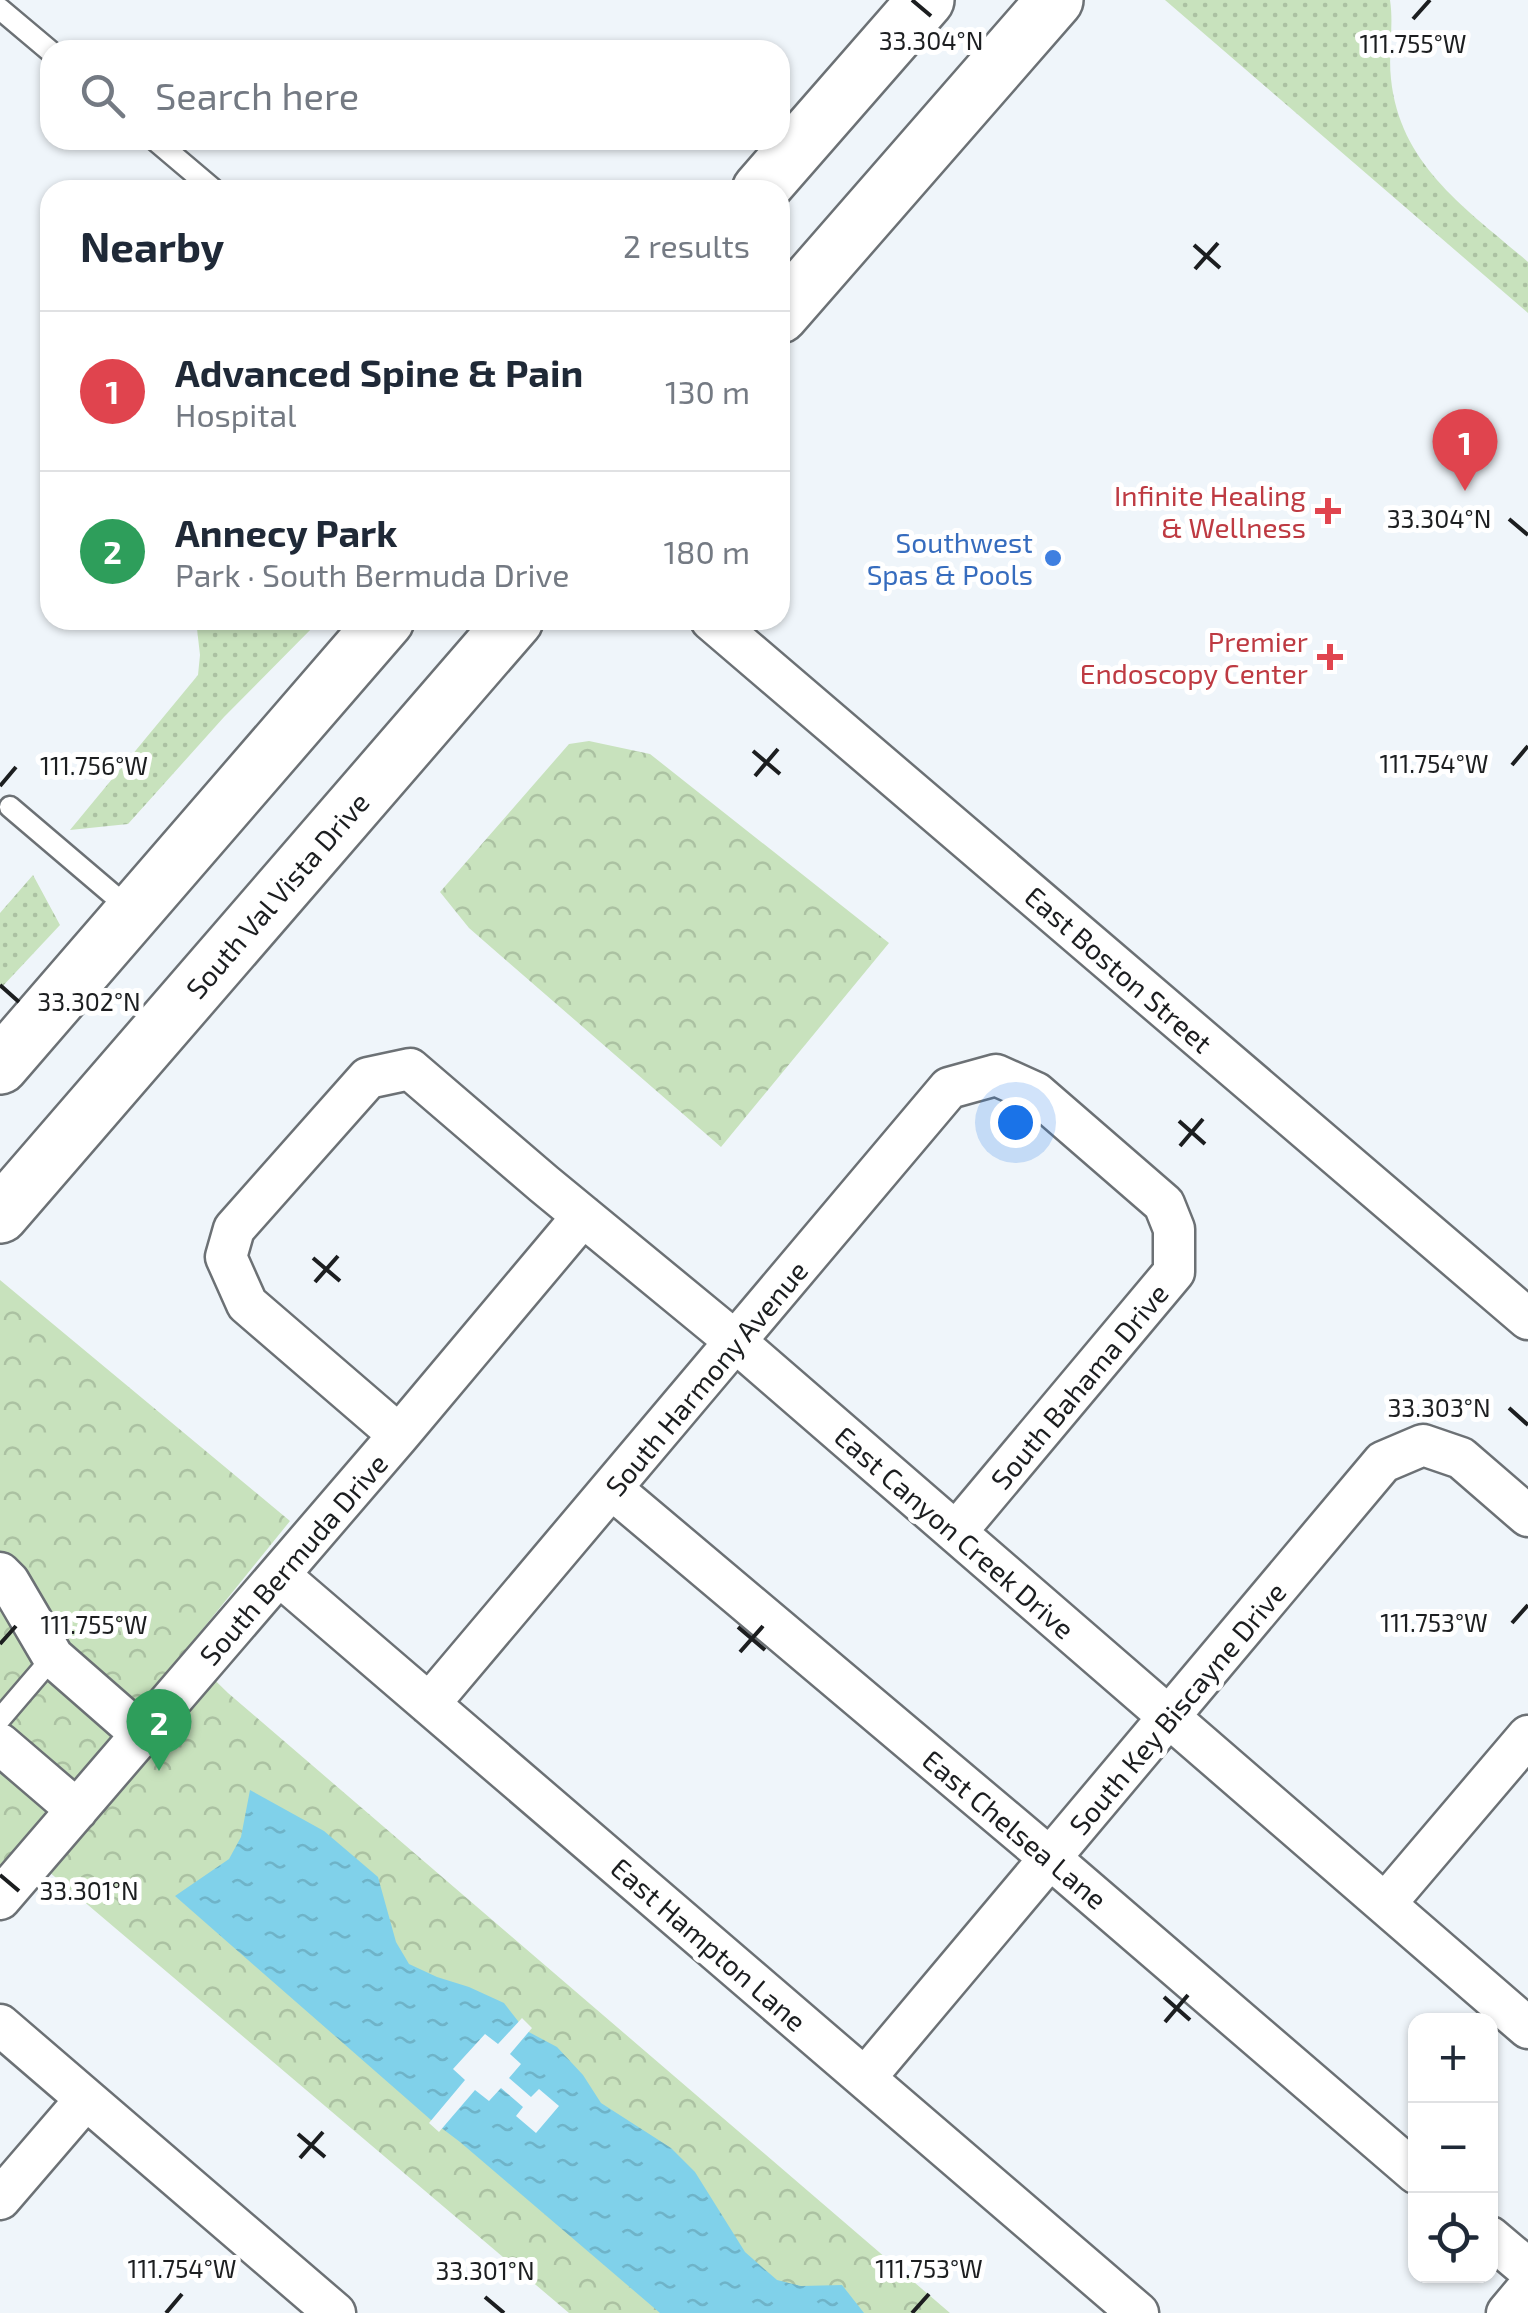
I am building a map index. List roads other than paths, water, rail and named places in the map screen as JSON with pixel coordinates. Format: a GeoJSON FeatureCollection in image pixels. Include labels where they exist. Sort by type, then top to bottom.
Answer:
{"type":"FeatureCollection","features":[{"type":"Feature","properties":{"kind":"main road"},"geometry":{"type":"LineString","coordinates":[[769,180],[926,0]]}},
{"type":"Feature","properties":{"kind":"main road"},"geometry":{"type":"LineString","coordinates":[[790,304],[1055,0]]}},
{"type":"Feature","properties":{"kind":"main road"},"geometry":{"type":"LineString","coordinates":[[0,1066],[377,630]]}},
{"type":"Feature","properties":{"kind":"main road","name":"South Val Vista Drive"},"geometry":{"type":"LineString","coordinates":[[0,1216],[506,630]]}},
{"type":"Feature","properties":{"kind":"street","name":"East Boston Street"},"geometry":{"type":"LineString","coordinates":[[723,630],[1528,1318]]}},
{"type":"Feature","properties":{"kind":"street","name":"East Canyon Creek Drive"},"geometry":{"type":"LineString","coordinates":[[399,1436],[247,1304],[226,1257],[234,1229],[368,1078],[410,1070],[736,1342],[1528,2028]]}},
{"type":"Feature","properties":{"kind":"street","name":"South Harmony Avenue"},"geometry":{"type":"LineString","coordinates":[[430,1704],[949,1088],[996,1074],[1036,1093],[1164,1204],[1174,1229]]}},
{"type":"Feature","properties":{"kind":"street","name":"South Bermuda Drive"},"geometry":{"type":"LineString","coordinates":[[0,1899],[583,1216]]}},
{"type":"Feature","properties":{"kind":"street","name":"South Bahama Drive"},"geometry":{"type":"LineString","coordinates":[[956,1532],[1174,1272],[1174,1229]]}},
{"type":"Feature","properties":{"kind":"street","name":"South Key Biscayne Drive"},"geometry":{"type":"LineString","coordinates":[[866,2078],[1384,1462],[1423,1445],[1461,1458],[1528,1516]]}},
{"type":"Feature","properties":{"kind":"street","name":"East Chelsea Lane"},"geometry":{"type":"LineString","coordinates":[[612,1489],[1408,2165]]}},
{"type":"Feature","properties":{"kind":"street"},"geometry":{"type":"LineString","coordinates":[[0,1572],[52,1657],[142,1734]]}},
{"type":"Feature","properties":{"kind":"street","name":"East Hampton Lane"},"geometry":{"type":"LineString","coordinates":[[279,1575],[1138,2313]]}},
{"type":"Feature","properties":{"kind":"street"},"geometry":{"type":"LineString","coordinates":[[1385,1904],[1528,1736]]}},
{"type":"Feature","properties":{"kind":"street"},"geometry":{"type":"LineString","coordinates":[[0,1744],[77,1810]]}},
{"type":"Feature","properties":{"kind":"street"},"geometry":{"type":"LineString","coordinates":[[0,2025],[335,2313]]}},
{"type":"Feature","properties":{"kind":"street"},"geometry":{"type":"LineString","coordinates":[[0,2199],[86,2099]]}},
{"type":"Feature","properties":{"kind":"street"},"geometry":{"type":"LineString","coordinates":[[1498,2244],[1528,2269]]}},
{"type":"Feature","properties":{"kind":"street"},"geometry":{"type":"LineString","coordinates":[[1507,2313],[1528,2288]]}},
{"type":"Feature","properties":{"kind":"lane"},"geometry":{"type":"LineString","coordinates":[[2,14],[40,44]]}},
{"type":"Feature","properties":{"kind":"lane"},"geometry":{"type":"LineString","coordinates":[[167,150],[202,180]]}},
{"type":"Feature","properties":{"kind":"lane"},"geometry":{"type":"LineString","coordinates":[[10,808],[134,912]]}},
{"type":"Feature","properties":{"kind":"lane"},"geometry":{"type":"LineString","coordinates":[[0,1719],[52,1657]]}},
{"type":"Feature","properties":{"kind":"water"},"geometry":{"type":"Polygon","coordinates":[[[250,1790],[324,1831],[378,1877],[396,1942],[409,1964],[504,2003],[525,2030],[557,2047],[583,2075],[601,2103],[671,2148],[695,2172],[745,2252],[777,2280],[801,2286],[842,2285],[864,2313],[660,2313],[431,2120],[175,1896],[229,1859],[241,1837],[250,1790]]]}},
{"type":"Feature","properties":{"kind":"place","name":"Advanced Spine & Pain"},"geometry":{"type":"Point","coordinates":[1465,491]}},
{"type":"Feature","properties":{"kind":"place","name":"Infinite Healing & Wellness"},"geometry":{"type":"Point","coordinates":[1328,511]}},
{"type":"Feature","properties":{"kind":"place","name":"Southwest Spas & Pools"},"geometry":{"type":"Point","coordinates":[1053,558]}},
{"type":"Feature","properties":{"kind":"place","name":"Premier Endoscopy Center"},"geometry":{"type":"Point","coordinates":[1330,657]}},
{"type":"Feature","properties":{"kind":"place","name":"Annecy Park"},"geometry":{"type":"Point","coordinates":[159,1771]}}]}
